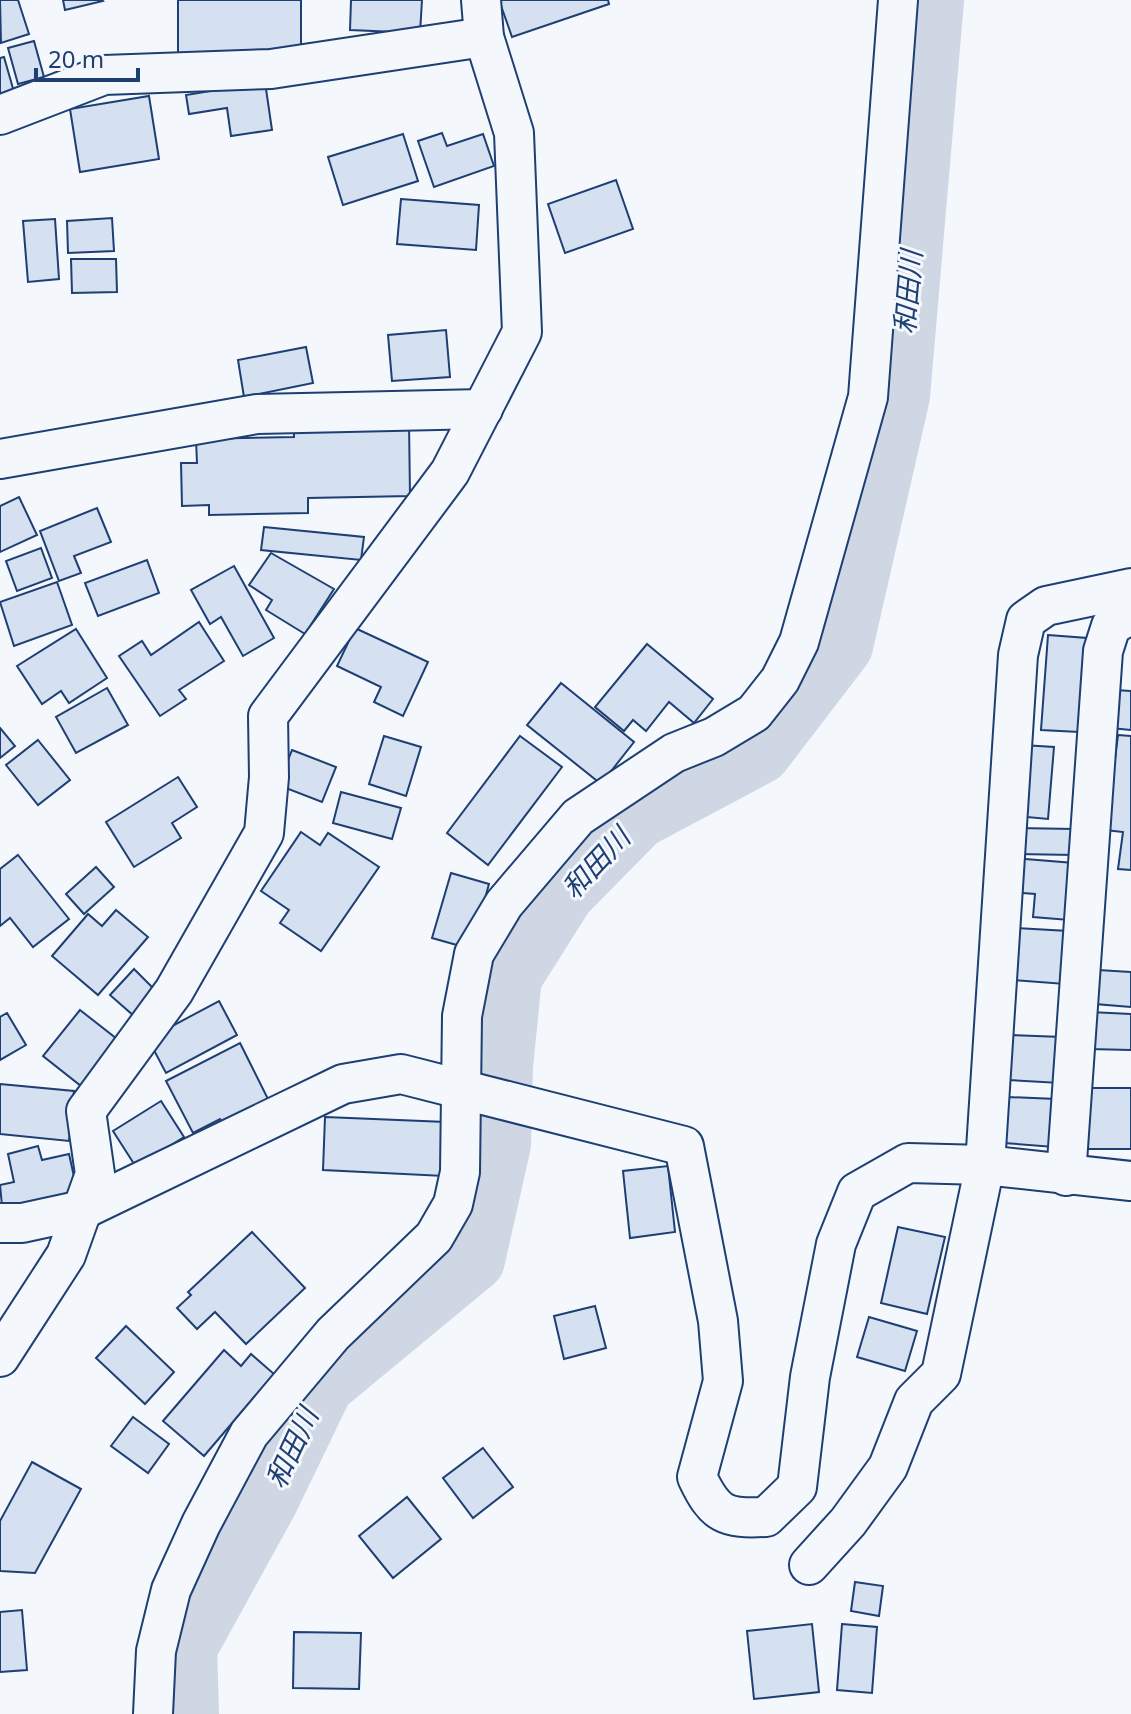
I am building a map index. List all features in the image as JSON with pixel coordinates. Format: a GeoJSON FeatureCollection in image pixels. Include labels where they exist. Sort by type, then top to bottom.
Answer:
{"type":"FeatureCollection","features":[{"type":"Feature","properties":{"kind":"street"},"geometry":{"type":"LineString","coordinates":[[0,1357],[66,1255],[95,1174],[86,1111],[174,991],[264,833],[269,777],[268,716],[450,472],[522,332],[514,133],[484,37],[481,0]]}},
{"type":"Feature","properties":{"kind":"street"},"geometry":{"type":"LineString","coordinates":[[153,1714],[156,1651],[171,1590],[201,1524],[249,1434],[333,1334],[434,1237],[453,1204],[472,1089],[462,1016],[474,954],[504,904],[578,817],[674,753],[714,737],[754,713],[780,680],[799,642],[868,397],[898,0]]}},
{"type":"Feature","properties":{"kind":"street"},"geometry":{"type":"LineString","coordinates":[[0,115],[104,75],[271,69],[484,37]]}},
{"type":"Feature","properties":{"kind":"street"},"geometry":{"type":"LineString","coordinates":[[0,459],[257,414],[483,409]]}},
{"type":"Feature","properties":{"kind":"street"},"geometry":{"type":"LineString","coordinates":[[809,1565],[848,1522],[888,1467],[914,1401],[941,1374],[985,1165],[1018,655],[1026,620],[1046,606],[1131,588]]}},
{"type":"Feature","properties":{"kind":"street"},"geometry":{"type":"LineString","coordinates":[[1066,1176],[1103,651],[1111,626],[1131,614]]}},
{"type":"Feature","properties":{"kind":"street"},"geometry":{"type":"LineString","coordinates":[[0,1223],[22,1223],[82,1210],[343,1084],[401,1074],[472,1089],[525,1107],[684,1146],[718,1321],[723,1381],[697,1477],[708,1501],[734,1519],[766,1517],[797,1487],[810,1377],[836,1244],[857,1192],[908,1163],[985,1165],[1131,1181]]}},
{"type":"Feature","properties":{"kind":"building"},"geometry":{"type":"Polygon","coordinates":[[[0,0],[18,0],[29,34],[1,43],[0,0]]]}},
{"type":"Feature","properties":{"kind":"building"},"geometry":{"type":"Polygon","coordinates":[[[63,0],[102,0],[103,1],[65,10],[63,0]]]}},
{"type":"Feature","properties":{"kind":"building"},"geometry":{"type":"Polygon","coordinates":[[[178,0],[301,0],[301,55],[178,56],[178,0]]]}},
{"type":"Feature","properties":{"kind":"building"},"geometry":{"type":"Polygon","coordinates":[[[351,0],[422,0],[420,33],[350,30],[351,0]]]}},
{"type":"Feature","properties":{"kind":"building"},"geometry":{"type":"Polygon","coordinates":[[[499,0],[608,0],[609,4],[512,37],[499,0]]]}},
{"type":"Feature","properties":{"kind":"building"},"geometry":{"type":"Polygon","coordinates":[[[34,41],[44,77],[18,84],[8,48],[34,41]]]}},
{"type":"Feature","properties":{"kind":"building"},"geometry":{"type":"Polygon","coordinates":[[[4,57],[14,92],[0,96],[0,58],[4,57]]]}},
{"type":"Feature","properties":{"kind":"building"},"geometry":{"type":"Polygon","coordinates":[[[265,82],[272,130],[231,136],[227,108],[189,114],[186,95],[265,82]]]}},
{"type":"Feature","properties":{"kind":"building"},"geometry":{"type":"Polygon","coordinates":[[[149,96],[159,159],[80,172],[70,109],[149,96]]]}},
{"type":"Feature","properties":{"kind":"building"},"geometry":{"type":"Polygon","coordinates":[[[442,133],[447,146],[483,134],[494,166],[434,187],[418,141],[442,133]]]}},
{"type":"Feature","properties":{"kind":"building"},"geometry":{"type":"Polygon","coordinates":[[[403,134],[418,181],[343,205],[328,157],[403,134]]]}},
{"type":"Feature","properties":{"kind":"building"},"geometry":{"type":"Polygon","coordinates":[[[616,180],[633,229],[565,253],[548,204],[616,180]]]}},
{"type":"Feature","properties":{"kind":"building"},"geometry":{"type":"Polygon","coordinates":[[[401,199],[479,205],[476,250],[397,244],[401,199]]]}},
{"type":"Feature","properties":{"kind":"building"},"geometry":{"type":"Polygon","coordinates":[[[112,218],[114,251],[68,253],[67,221],[112,218]]]}},
{"type":"Feature","properties":{"kind":"building"},"geometry":{"type":"Polygon","coordinates":[[[55,219],[59,279],[28,282],[23,221],[55,219]]]}},
{"type":"Feature","properties":{"kind":"building"},"geometry":{"type":"Polygon","coordinates":[[[71,259],[116,259],[117,292],[72,293],[71,259]]]}},
{"type":"Feature","properties":{"kind":"building"},"geometry":{"type":"Polygon","coordinates":[[[446,330],[450,377],[392,381],[388,335],[446,330]]]}},
{"type":"Feature","properties":{"kind":"building"},"geometry":{"type":"Polygon","coordinates":[[[306,347],[313,383],[244,397],[238,360],[306,347]]]}},
{"type":"Feature","properties":{"kind":"building"},"geometry":{"type":"Polygon","coordinates":[[[409,422],[410,496],[308,498],[308,513],[209,515],[209,505],[182,506],[181,463],[197,463],[196,439],[294,437],[294,425],[409,422]]]}},
{"type":"Feature","properties":{"kind":"building"},"geometry":{"type":"Polygon","coordinates":[[[19,497],[37,535],[0,552],[0,506],[19,497]]]}},
{"type":"Feature","properties":{"kind":"building"},"geometry":{"type":"Polygon","coordinates":[[[97,508],[111,542],[74,556],[81,573],[59,581],[40,531],[97,508]]]}},
{"type":"Feature","properties":{"kind":"building"},"geometry":{"type":"Polygon","coordinates":[[[264,527],[364,537],[361,560],[261,550],[264,527]]]}},
{"type":"Feature","properties":{"kind":"building"},"geometry":{"type":"Polygon","coordinates":[[[41,548],[52,578],[17,591],[6,561],[41,548]]]}},
{"type":"Feature","properties":{"kind":"building"},"geometry":{"type":"Polygon","coordinates":[[[271,553],[334,589],[305,634],[266,610],[272,600],[249,585],[271,553]]]}},
{"type":"Feature","properties":{"kind":"building"},"geometry":{"type":"Polygon","coordinates":[[[147,560],[159,593],[98,616],[85,583],[147,560]]]}},
{"type":"Feature","properties":{"kind":"building"},"geometry":{"type":"Polygon","coordinates":[[[234,566],[274,638],[243,656],[221,617],[210,624],[191,590],[234,566]]]}},
{"type":"Feature","properties":{"kind":"building"},"geometry":{"type":"Polygon","coordinates":[[[57,582],[72,625],[14,646],[0,602],[57,582]]]}},
{"type":"Feature","properties":{"kind":"building"},"geometry":{"type":"Polygon","coordinates":[[[199,622],[224,661],[179,690],[186,699],[160,716],[119,656],[142,641],[151,655],[199,622]]]}},
{"type":"Feature","properties":{"kind":"building"},"geometry":{"type":"Polygon","coordinates":[[[355,628],[428,662],[403,716],[374,702],[381,687],[337,666],[355,628]]]}},
{"type":"Feature","properties":{"kind":"building"},"geometry":{"type":"Polygon","coordinates":[[[76,629],[107,678],[69,703],[61,691],[42,704],[17,666],[76,629]]]}},
{"type":"Feature","properties":{"kind":"building"},"geometry":{"type":"Polygon","coordinates":[[[1048,635],[1087,638],[1079,732],[1041,730],[1048,635]]]}},
{"type":"Feature","properties":{"kind":"building"},"geometry":{"type":"Polygon","coordinates":[[[647,644],[713,699],[694,723],[669,702],[646,731],[633,720],[624,731],[595,707],[647,644]]]}},
{"type":"Feature","properties":{"kind":"building"},"geometry":{"type":"Polygon","coordinates":[[[561,683],[634,742],[601,784],[527,725],[561,683]]]}},
{"type":"Feature","properties":{"kind":"building"},"geometry":{"type":"Polygon","coordinates":[[[107,688],[128,725],[76,753],[56,717],[107,688]]]}},
{"type":"Feature","properties":{"kind":"building"},"geometry":{"type":"Polygon","coordinates":[[[1115,690],[1131,691],[1131,730],[1111,728],[1115,690]]]}},
{"type":"Feature","properties":{"kind":"building"},"geometry":{"type":"Polygon","coordinates":[[[0,728],[15,746],[0,758],[0,728]]]}},
{"type":"Feature","properties":{"kind":"building"},"geometry":{"type":"Polygon","coordinates":[[[1118,735],[1131,736],[1131,870],[1118,869],[1123,832],[1106,830],[1118,735]]]}},
{"type":"Feature","properties":{"kind":"building"},"geometry":{"type":"Polygon","coordinates":[[[384,736],[421,747],[406,796],[369,784],[384,736]]]}},
{"type":"Feature","properties":{"kind":"building"},"geometry":{"type":"Polygon","coordinates":[[[520,736],[562,767],[488,865],[447,833],[520,736]]]}},
{"type":"Feature","properties":{"kind":"building"},"geometry":{"type":"Polygon","coordinates":[[[38,740],[70,780],[38,805],[6,765],[38,740]]]}},
{"type":"Feature","properties":{"kind":"building"},"geometry":{"type":"Polygon","coordinates":[[[1022,745],[1054,747],[1048,819],[1016,816],[1022,745]]]}},
{"type":"Feature","properties":{"kind":"building"},"geometry":{"type":"Polygon","coordinates":[[[292,750],[336,767],[322,802],[278,785],[292,750]]]}},
{"type":"Feature","properties":{"kind":"building"},"geometry":{"type":"Polygon","coordinates":[[[178,777],[197,807],[172,823],[181,838],[134,867],[106,822],[178,777]]]}},
{"type":"Feature","properties":{"kind":"building"},"geometry":{"type":"Polygon","coordinates":[[[341,792],[401,808],[392,839],[333,823],[341,792]]]}},
{"type":"Feature","properties":{"kind":"building"},"geometry":{"type":"Polygon","coordinates":[[[1009,828],[1074,829],[1074,855],[1009,854],[1009,828]]]}},
{"type":"Feature","properties":{"kind":"building"},"geometry":{"type":"Polygon","coordinates":[[[301,832],[320,845],[328,833],[379,867],[321,951],[280,923],[289,910],[261,891],[301,832]]]}},
{"type":"Feature","properties":{"kind":"building"},"geometry":{"type":"Polygon","coordinates":[[[18,855],[69,919],[33,947],[10,918],[0,926],[0,869],[18,855]]]}},
{"type":"Feature","properties":{"kind":"building"},"geometry":{"type":"Polygon","coordinates":[[[1012,858],[1074,863],[1069,920],[1033,917],[1035,894],[1010,892],[1012,858]]]}},
{"type":"Feature","properties":{"kind":"building"},"geometry":{"type":"Polygon","coordinates":[[[96,867],[114,887],[84,914],[66,894],[96,867]]]}},
{"type":"Feature","properties":{"kind":"building"},"geometry":{"type":"Polygon","coordinates":[[[451,873],[489,884],[471,949],[432,938],[451,873]]]}},
{"type":"Feature","properties":{"kind":"building"},"geometry":{"type":"Polygon","coordinates":[[[116,910],[148,937],[98,995],[52,956],[88,914],[102,926],[116,910]]]}},
{"type":"Feature","properties":{"kind":"building"},"geometry":{"type":"Polygon","coordinates":[[[1015,928],[1068,931],[1065,984],[1012,980],[1015,928]]]}},
{"type":"Feature","properties":{"kind":"building"},"geometry":{"type":"Polygon","coordinates":[[[134,969],[157,992],[134,1016],[110,995],[134,969]]]}},
{"type":"Feature","properties":{"kind":"building"},"geometry":{"type":"Polygon","coordinates":[[[1098,970],[1131,972],[1131,1007],[1095,1004],[1098,970]]]}},
{"type":"Feature","properties":{"kind":"building"},"geometry":{"type":"Polygon","coordinates":[[[219,1001],[237,1035],[166,1073],[148,1039],[219,1001]]]}},
{"type":"Feature","properties":{"kind":"building"},"geometry":{"type":"Polygon","coordinates":[[[80,1010],[117,1039],[81,1086],[43,1056],[80,1010]]]}},
{"type":"Feature","properties":{"kind":"building"},"geometry":{"type":"Polygon","coordinates":[[[1090,1012],[1131,1014],[1131,1050],[1089,1049],[1090,1012]]]}},
{"type":"Feature","properties":{"kind":"building"},"geometry":{"type":"Polygon","coordinates":[[[7,1013],[26,1045],[0,1060],[0,1017],[7,1013]]]}},
{"type":"Feature","properties":{"kind":"building"},"geometry":{"type":"Polygon","coordinates":[[[1010,1035],[1062,1037],[1060,1083],[1008,1080],[1010,1035]]]}},
{"type":"Feature","properties":{"kind":"building"},"geometry":{"type":"Polygon","coordinates":[[[240,1043],[270,1103],[224,1126],[220,1119],[193,1133],[166,1081],[240,1043]]]}},
{"type":"Feature","properties":{"kind":"building"},"geometry":{"type":"Polygon","coordinates":[[[0,1084],[74,1091],[69,1141],[0,1134],[0,1084]]]}},
{"type":"Feature","properties":{"kind":"building"},"geometry":{"type":"Polygon","coordinates":[[[1087,1088],[1131,1088],[1131,1149],[1086,1149],[1087,1088]]]}},
{"type":"Feature","properties":{"kind":"building"},"geometry":{"type":"Polygon","coordinates":[[[1007,1097],[1056,1099],[1054,1147],[1004,1143],[1007,1097]]]}},
{"type":"Feature","properties":{"kind":"building"},"geometry":{"type":"Polygon","coordinates":[[[161,1101],[184,1137],[136,1167],[113,1131],[161,1101]]]}},
{"type":"Feature","properties":{"kind":"building"},"geometry":{"type":"Polygon","coordinates":[[[325,1117],[446,1122],[444,1176],[323,1170],[325,1117]]]}},
{"type":"Feature","properties":{"kind":"building"},"geometry":{"type":"Polygon","coordinates":[[[38,1146],[42,1160],[69,1154],[79,1199],[3,1216],[0,1185],[14,1182],[8,1154],[38,1146]]]}},
{"type":"Feature","properties":{"kind":"building"},"geometry":{"type":"Polygon","coordinates":[[[668,1166],[675,1232],[630,1238],[623,1171],[668,1166]]]}},
{"type":"Feature","properties":{"kind":"building"},"geometry":{"type":"Polygon","coordinates":[[[898,1227],[945,1237],[927,1314],[881,1303],[898,1227]]]}},
{"type":"Feature","properties":{"kind":"building"},"geometry":{"type":"Polygon","coordinates":[[[252,1232],[305,1288],[246,1344],[215,1312],[197,1329],[177,1308],[191,1295],[188,1292],[252,1232]]]}},
{"type":"Feature","properties":{"kind":"building"},"geometry":{"type":"Polygon","coordinates":[[[595,1306],[606,1348],[564,1359],[554,1316],[595,1306]]]}},
{"type":"Feature","properties":{"kind":"building"},"geometry":{"type":"Polygon","coordinates":[[[869,1317],[917,1331],[905,1371],[857,1357],[869,1317]]]}},
{"type":"Feature","properties":{"kind":"building"},"geometry":{"type":"Polygon","coordinates":[[[126,1326],[174,1372],[145,1404],[96,1358],[126,1326]]]}},
{"type":"Feature","properties":{"kind":"building"},"geometry":{"type":"Polygon","coordinates":[[[224,1350],[241,1366],[251,1354],[274,1374],[204,1456],[163,1421],[224,1350]]]}},
{"type":"Feature","properties":{"kind":"building"},"geometry":{"type":"Polygon","coordinates":[[[133,1417],[169,1444],[148,1473],[111,1446],[133,1417]]]}},
{"type":"Feature","properties":{"kind":"building"},"geometry":{"type":"Polygon","coordinates":[[[483,1448],[513,1487],[473,1518],[443,1478],[483,1448]]]}},
{"type":"Feature","properties":{"kind":"building"},"geometry":{"type":"Polygon","coordinates":[[[32,1462],[81,1489],[35,1573],[0,1571],[0,1521],[32,1462]]]}},
{"type":"Feature","properties":{"kind":"building"},"geometry":{"type":"Polygon","coordinates":[[[407,1497],[441,1539],[393,1578],[359,1536],[407,1497]]]}},
{"type":"Feature","properties":{"kind":"building"},"geometry":{"type":"Polygon","coordinates":[[[855,1582],[883,1586],[879,1616],[851,1611],[855,1582]]]}},
{"type":"Feature","properties":{"kind":"building"},"geometry":{"type":"Polygon","coordinates":[[[22,1610],[27,1670],[0,1672],[0,1612],[22,1610]]]}},
{"type":"Feature","properties":{"kind":"building"},"geometry":{"type":"Polygon","coordinates":[[[812,1624],[819,1692],[754,1699],[747,1631],[812,1624]]]}},
{"type":"Feature","properties":{"kind":"building"},"geometry":{"type":"Polygon","coordinates":[[[842,1624],[877,1627],[872,1693],[837,1690],[842,1624]]]}},
{"type":"Feature","properties":{"kind":"building"},"geometry":{"type":"Polygon","coordinates":[[[294,1632],[361,1633],[359,1689],[293,1688],[294,1632]]]}},
{"type":"Feature","properties":{"kind":"waterway","name":"和田川"},"geometry":{"type":"LineString","coordinates":[[188,1714],[186,1648],[267,1501],[323,1385],[474,1260],[500,1144],[502,1066],[511,977],[564,893],[638,818],[760,753],[842,646],[899,396],[933,0]]}}]}
